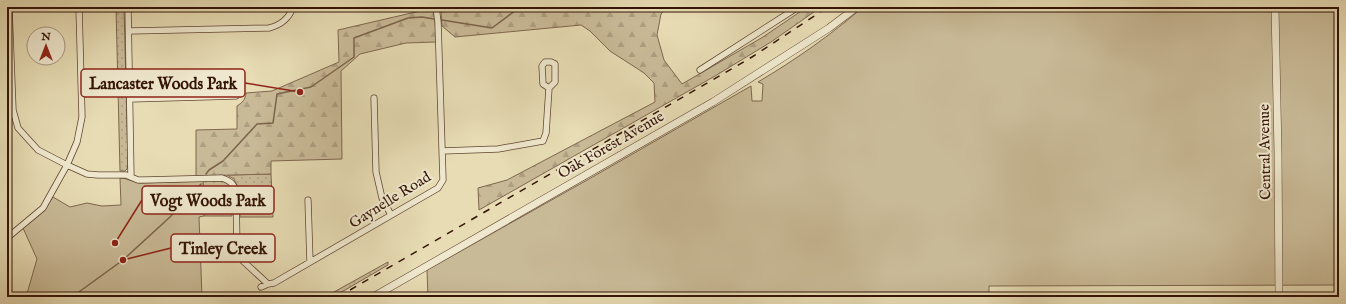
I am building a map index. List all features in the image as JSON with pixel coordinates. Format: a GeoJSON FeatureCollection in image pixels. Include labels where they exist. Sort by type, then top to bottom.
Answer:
{"type":"FeatureCollection","features":[{"type":"Feature","properties":{"kind":"street"},"geometry":{"type":"LineString","coordinates":[[9,7],[12,110],[18,128],[38,150],[88,174],[118,175],[131,177],[138,180],[222,178],[229,181],[234,185],[236,191],[237,250],[243,261],[268,284]]}},
{"type":"Feature","properties":{"kind":"street"},"geometry":{"type":"LineString","coordinates":[[7,238],[42,208],[67,165],[77,142],[82,117],[79,7]]}},
{"type":"Feature","properties":{"kind":"street"},"geometry":{"type":"LineString","coordinates":[[128,7],[131,177]]}},
{"type":"Feature","properties":{"kind":"street"},"geometry":{"type":"LineString","coordinates":[[129,31],[269,28],[284,22],[291,13],[293,7]]}},
{"type":"Feature","properties":{"kind":"street","name":"Gaynelle Road"},"geometry":{"type":"LineString","coordinates":[[261,287],[274,283],[438,188],[443,180],[438,22],[436,7]]}},
{"type":"Feature","properties":{"kind":"street"},"geometry":{"type":"LineString","coordinates":[[700,70],[798,7]]}},
{"type":"Feature","properties":{"kind":"street","name":"Oak Forest Avenue"},"geometry":{"type":"LineString","coordinates":[[373,297],[713,102],[829,28],[857,7]]}},
{"type":"Feature","properties":{"kind":"street","name":"Central Avenue"},"geometry":{"type":"LineString","coordinates":[[1275,7],[1279,297]]}},
{"type":"Feature","properties":{"kind":"street"},"geometry":{"type":"LineString","coordinates":[[442,152],[498,149],[543,141],[546,133],[549,88]]}},
{"type":"Feature","properties":{"kind":"street"},"geometry":{"type":"LineString","coordinates":[[130,99],[236,96]]}},
{"type":"Feature","properties":{"kind":"street"},"geometry":{"type":"LineString","coordinates":[[374,98],[376,172],[382,198],[391,215]]}},
{"type":"Feature","properties":{"kind":"street"},"geometry":{"type":"LineString","coordinates":[[308,200],[310,262]]}},
{"type":"Feature","properties":{"kind":"green space"},"geometry":{"type":"Polygon","coordinates":[[[116,7],[124,7],[128,165],[125,171],[120,171],[116,7]]]}},
{"type":"Feature","properties":{"kind":"green space"},"geometry":{"type":"Polygon","coordinates":[[[473,7],[667,7],[661,14],[657,35],[664,60],[682,84],[763,37],[807,7],[821,7],[771,42],[715,76],[479,210],[478,188],[507,180],[655,102],[654,83],[644,73],[610,51],[590,31],[581,25],[455,37],[442,26],[441,12],[473,9],[473,7]]]}},
{"type":"Feature","properties":{"kind":"green space"},"geometry":{"type":"Polygon","coordinates":[[[863,7],[1339,7],[1339,285],[989,286],[989,297],[428,297],[427,270],[751,86],[752,101],[762,101],[763,84],[758,82],[812,47],[863,7]]]}},
{"type":"Feature","properties":{"kind":"green space"},"geometry":{"type":"Polygon","coordinates":[[[433,8],[435,17],[436,42],[406,43],[360,54],[341,71],[342,159],[271,161],[271,174],[196,176],[196,130],[237,129],[237,106],[243,101],[246,93],[272,91],[339,62],[338,30],[433,8]]]}},
{"type":"Feature","properties":{"kind":"green space"},"geometry":{"type":"Polygon","coordinates":[[[271,174],[273,217],[240,217],[239,189],[234,179],[227,175],[271,174]]]}},
{"type":"Feature","properties":{"kind":"green space"},"geometry":{"type":"Polygon","coordinates":[[[120,178],[140,183],[203,181],[204,216],[199,217],[202,297],[26,297],[37,259],[23,228],[39,214],[53,197],[70,207],[87,203],[102,206],[121,205],[120,178]]]}},
{"type":"Feature","properties":{"kind":"green space"},"geometry":{"type":"Polygon","coordinates":[[[221,180],[230,186],[233,201],[232,216],[204,216],[203,181],[221,180]]]}},
{"type":"Feature","properties":{"kind":"green space"},"geometry":{"type":"Polygon","coordinates":[[[388,262],[388,265],[333,297],[325,297],[388,262]]]}},
{"type":"Feature","properties":{"kind":"waterway"},"geometry":{"type":"LineString","coordinates":[[442,20],[492,28],[520,7]]}},
{"type":"Feature","properties":{"kind":"waterway"},"geometry":{"type":"LineString","coordinates":[[585,7],[608,7]]}},
{"type":"Feature","properties":{"kind":"waterway"},"geometry":{"type":"LineString","coordinates":[[206,174],[209,170],[223,161],[257,124],[273,123],[277,94],[311,87],[354,57],[354,38],[408,18],[422,17],[434,19]]}},
{"type":"Feature","properties":{"kind":"waterway"},"geometry":{"type":"LineString","coordinates":[[72,297],[123,260],[170,217],[201,184]]}},
{"type":"Feature","properties":{"kind":"railway"},"geometry":{"type":"LineString","coordinates":[[338,297],[752,57],[828,7]]}},
{"type":"Feature","properties":{"kind":"place","name":"Lancaster Woods Park"},"geometry":{"type":"Point","coordinates":[300,92]}},
{"type":"Feature","properties":{"kind":"place","name":"Vogt Woods Park"},"geometry":{"type":"Point","coordinates":[115,243]}},
{"type":"Feature","properties":{"kind":"place","name":"Tinley Creek"},"geometry":{"type":"Point","coordinates":[123,260]}}]}
